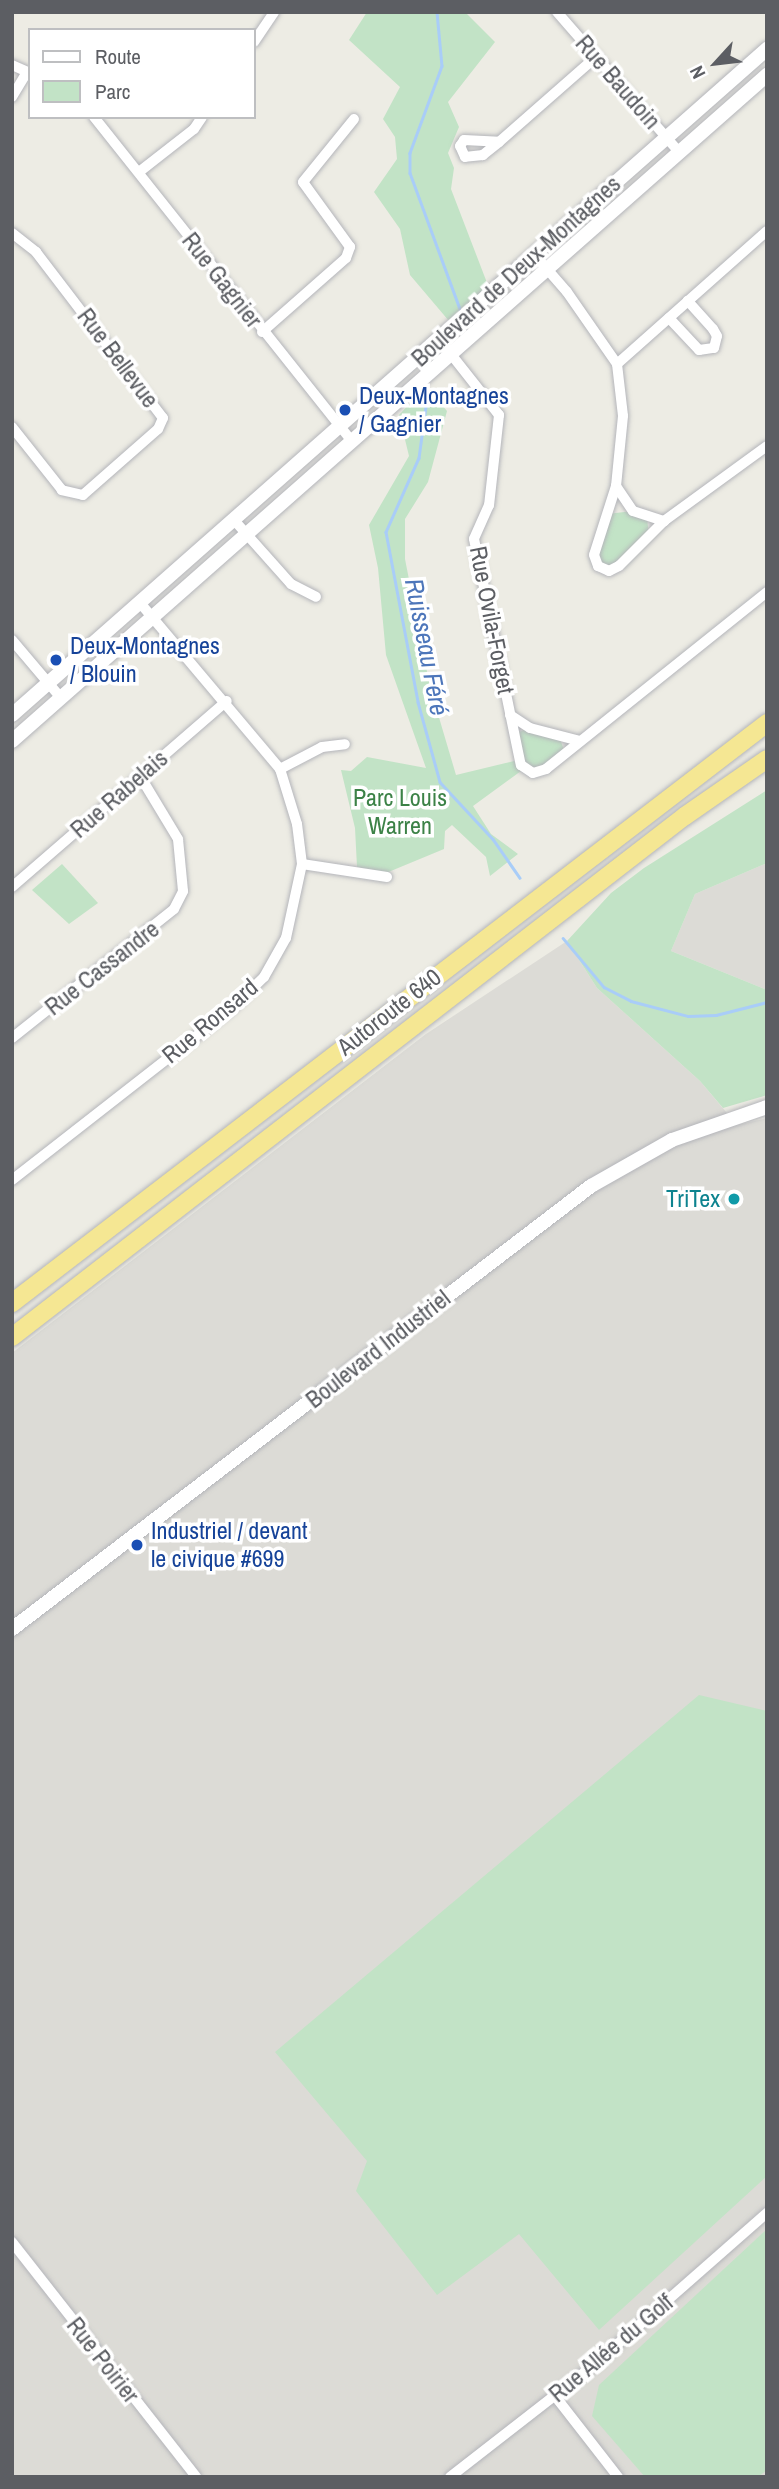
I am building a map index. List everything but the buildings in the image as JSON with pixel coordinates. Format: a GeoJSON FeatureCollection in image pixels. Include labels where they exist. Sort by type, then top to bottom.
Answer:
{"type":"FeatureCollection","features":[{"type":"Feature","properties":{"kind":"highway","name":"Autoroute 640"},"geometry":{"type":"LineString","coordinates":[[12,1303],[767,723]]}},
{"type":"Feature","properties":{"kind":"highway","name":"Autoroute 640"},"geometry":{"type":"LineString","coordinates":[[12,1337],[685,816],[767,759]]}},
{"type":"Feature","properties":{"kind":"street"},"geometry":{"type":"LineString","coordinates":[[256,38],[274,12]]}},
{"type":"Feature","properties":{"kind":"street","name":"Rue Baudoin"},"geometry":{"type":"LineString","coordinates":[[557,12],[679,152]]}},
{"type":"Feature","properties":{"kind":"street","name":"Boulevard de Deux-Montagnes"},"geometry":{"type":"LineString","coordinates":[[12,715],[767,49]]}},
{"type":"Feature","properties":{"kind":"street"},"geometry":{"type":"LineString","coordinates":[[499,142],[597,56]]}},
{"type":"Feature","properties":{"kind":"street"},"geometry":{"type":"LineString","coordinates":[[12,65],[28,72],[12,97]]}},
{"type":"Feature","properties":{"kind":"street","name":"Boulevard de Deux-Montagnes"},"geometry":{"type":"LineString","coordinates":[[12,741],[767,75]]}},
{"type":"Feature","properties":{"kind":"street","name":"Rue Gagnier"},"geometry":{"type":"LineString","coordinates":[[96,119],[262,332],[352,441]]}},
{"type":"Feature","properties":{"kind":"street"},"geometry":{"type":"LineString","coordinates":[[139,172],[194,129],[201,119]]}},
{"type":"Feature","properties":{"kind":"street"},"geometry":{"type":"LineString","coordinates":[[262,332],[346,258],[350,247],[303,182],[354,119]]}},
{"type":"Feature","properties":{"kind":"street","name":"Rue Bellevue"},"geometry":{"type":"LineString","coordinates":[[12,233],[36,252],[163,418],[158,429],[83,495],[62,490],[12,427]]}},
{"type":"Feature","properties":{"kind":"street"},"geometry":{"type":"LineString","coordinates":[[617,364],[765,235]]}},
{"type":"Feature","properties":{"kind":"street"},"geometry":{"type":"LineString","coordinates":[[534,254],[617,364],[623,416],[616,486],[594,555],[598,566],[609,571],[619,566],[664,521],[767,446]]}},
{"type":"Feature","properties":{"kind":"street"},"geometry":{"type":"LineString","coordinates":[[669,318],[699,350],[714,348],[717,336],[713,328],[688,301]]}},
{"type":"Feature","properties":{"kind":"street","name":"Rue Ovila-Forget"},"geometry":{"type":"LineString","coordinates":[[439,339],[499,415],[489,505],[474,539],[521,765],[533,773],[546,769],[767,592]]}},
{"type":"Feature","properties":{"kind":"street"},"geometry":{"type":"LineString","coordinates":[[616,486],[633,511],[664,521]]}},
{"type":"Feature","properties":{"kind":"street"},"geometry":{"type":"LineString","coordinates":[[234,520],[291,584],[316,597]]}},
{"type":"Feature","properties":{"kind":"street","name":"Rue Ronsard"},"geometry":{"type":"LineString","coordinates":[[12,1180],[231,1009],[264,977],[286,938],[302,864],[297,824],[281,769],[227,701],[140,603]]}},
{"type":"Feature","properties":{"kind":"street"},"geometry":{"type":"LineString","coordinates":[[12,640],[61,698]]}},
{"type":"Feature","properties":{"kind":"street","name":"Rue Rabelais"},"geometry":{"type":"LineString","coordinates":[[12,887],[227,701]]}},
{"type":"Feature","properties":{"kind":"street","name":"Rue Ovila-Forget"},"geometry":{"type":"LineString","coordinates":[[510,715],[530,728],[580,741]]}},
{"type":"Feature","properties":{"kind":"street"},"geometry":{"type":"LineString","coordinates":[[281,769],[322,747],[345,744]]}},
{"type":"Feature","properties":{"kind":"street","name":"Rue Cassandre"},"geometry":{"type":"LineString","coordinates":[[12,1038],[174,909],[183,891],[178,839],[140,776]]}},
{"type":"Feature","properties":{"kind":"street"},"geometry":{"type":"LineString","coordinates":[[302,864],[387,877]]}},
{"type":"Feature","properties":{"kind":"street","name":"Boulevard Industriel"},"geometry":{"type":"LineString","coordinates":[[12,1629],[585,1190],[672,1140],[767,1107]]}},
{"type":"Feature","properties":{"kind":"street","name":"Rue Allée du Golf"},"geometry":{"type":"LineString","coordinates":[[450,2477],[555,2396],[767,2213]]}},
{"type":"Feature","properties":{"kind":"street","name":"Rue Poirier"},"geometry":{"type":"LineString","coordinates":[[12,2242],[196,2477]]}},
{"type":"Feature","properties":{"kind":"street"},"geometry":{"type":"LineString","coordinates":[[555,2396],[618,2477]]}},
{"type":"Feature","properties":{"kind":"shaded area"},"geometry":{"type":"Polygon","coordinates":[[[767,863],[767,990],[671,951],[695,894],[767,863]]]}},
{"type":"Feature","properties":{"kind":"shaded area"},"geometry":{"type":"Polygon","coordinates":[[[567,941],[597,988],[700,1081],[737,1125],[767,1118],[767,2477],[12,2477],[12,1353],[426,1034],[567,941]]]}},
{"type":"Feature","properties":{"kind":"green space"},"geometry":{"type":"Polygon","coordinates":[[[367,12],[465,12],[495,42],[448,102],[459,127],[448,153],[454,168],[451,189],[489,288],[449,321],[410,275],[400,229],[374,192],[397,159],[395,137],[383,119],[400,87],[349,40],[367,12]]]}},
{"type":"Feature","properties":{"kind":"green space","name":"Parc Louis Warren"},"geometry":{"type":"Polygon","coordinates":[[[426,386],[447,411],[428,482],[405,519],[405,559],[430,687],[456,775],[514,761],[521,771],[473,806],[491,834],[518,854],[490,876],[486,857],[452,825],[445,831],[444,849],[386,873],[357,867],[355,828],[341,770],[351,771],[367,757],[426,768],[386,655],[378,568],[369,525],[409,456],[399,415],[426,386]]]}},
{"type":"Feature","properties":{"kind":"green space"},"geometry":{"type":"Polygon","coordinates":[[[633,511],[647,518],[649,536],[609,571],[594,555],[607,514],[633,511]]]}},
{"type":"Feature","properties":{"kind":"green space"},"geometry":{"type":"Polygon","coordinates":[[[530,728],[560,739],[564,750],[533,773],[521,765],[516,733],[530,728]]]}},
{"type":"Feature","properties":{"kind":"green space"},"geometry":{"type":"Polygon","coordinates":[[[767,790],[767,863],[695,894],[671,951],[767,990],[767,1095],[723,1108],[700,1081],[597,988],[567,941],[611,893],[644,868],[767,790]]]}},
{"type":"Feature","properties":{"kind":"green space"},"geometry":{"type":"Polygon","coordinates":[[[62,864],[98,903],[69,924],[32,890],[62,864]]]}},
{"type":"Feature","properties":{"kind":"green space"},"geometry":{"type":"Polygon","coordinates":[[[699,1695],[767,1711],[767,2176],[599,2330],[519,2234],[437,2295],[356,2191],[367,2161],[275,2052],[699,1695]]]}},
{"type":"Feature","properties":{"kind":"green space"},"geometry":{"type":"Polygon","coordinates":[[[767,2229],[767,2470],[758,2477],[645,2477],[592,2416],[599,2385],[767,2229]]]}},
{"type":"Feature","properties":{"kind":"waterway","name":"Ruisseau Féré"},"geometry":{"type":"LineString","coordinates":[[437,12],[442,66],[410,153],[410,173],[460,309]]}},
{"type":"Feature","properties":{"kind":"waterway","name":"Ruisseau Féré"},"geometry":{"type":"LineString","coordinates":[[427,399],[419,458],[386,532],[418,702],[440,782],[493,839],[520,878]]}},
{"type":"Feature","properties":{"kind":"waterway","name":"Ruisseau Féré"},"geometry":{"type":"LineString","coordinates":[[563,938],[604,987],[631,1001],[688,1016],[716,1015],[767,1002]]}},
{"type":"Feature","properties":{"kind":"place","name":"Deux-Montagnes / Gagnier"},"geometry":{"type":"Point","coordinates":[345,410]}},
{"type":"Feature","properties":{"kind":"place","name":"Deux-Montagnes / Blouin"},"geometry":{"type":"Point","coordinates":[56,660]}},
{"type":"Feature","properties":{"kind":"place","name":"TriTex"},"geometry":{"type":"Point","coordinates":[734,1199]}},
{"type":"Feature","properties":{"kind":"place","name":"Industriel / devant le civique #699"},"geometry":{"type":"Point","coordinates":[137,1545]}}]}
